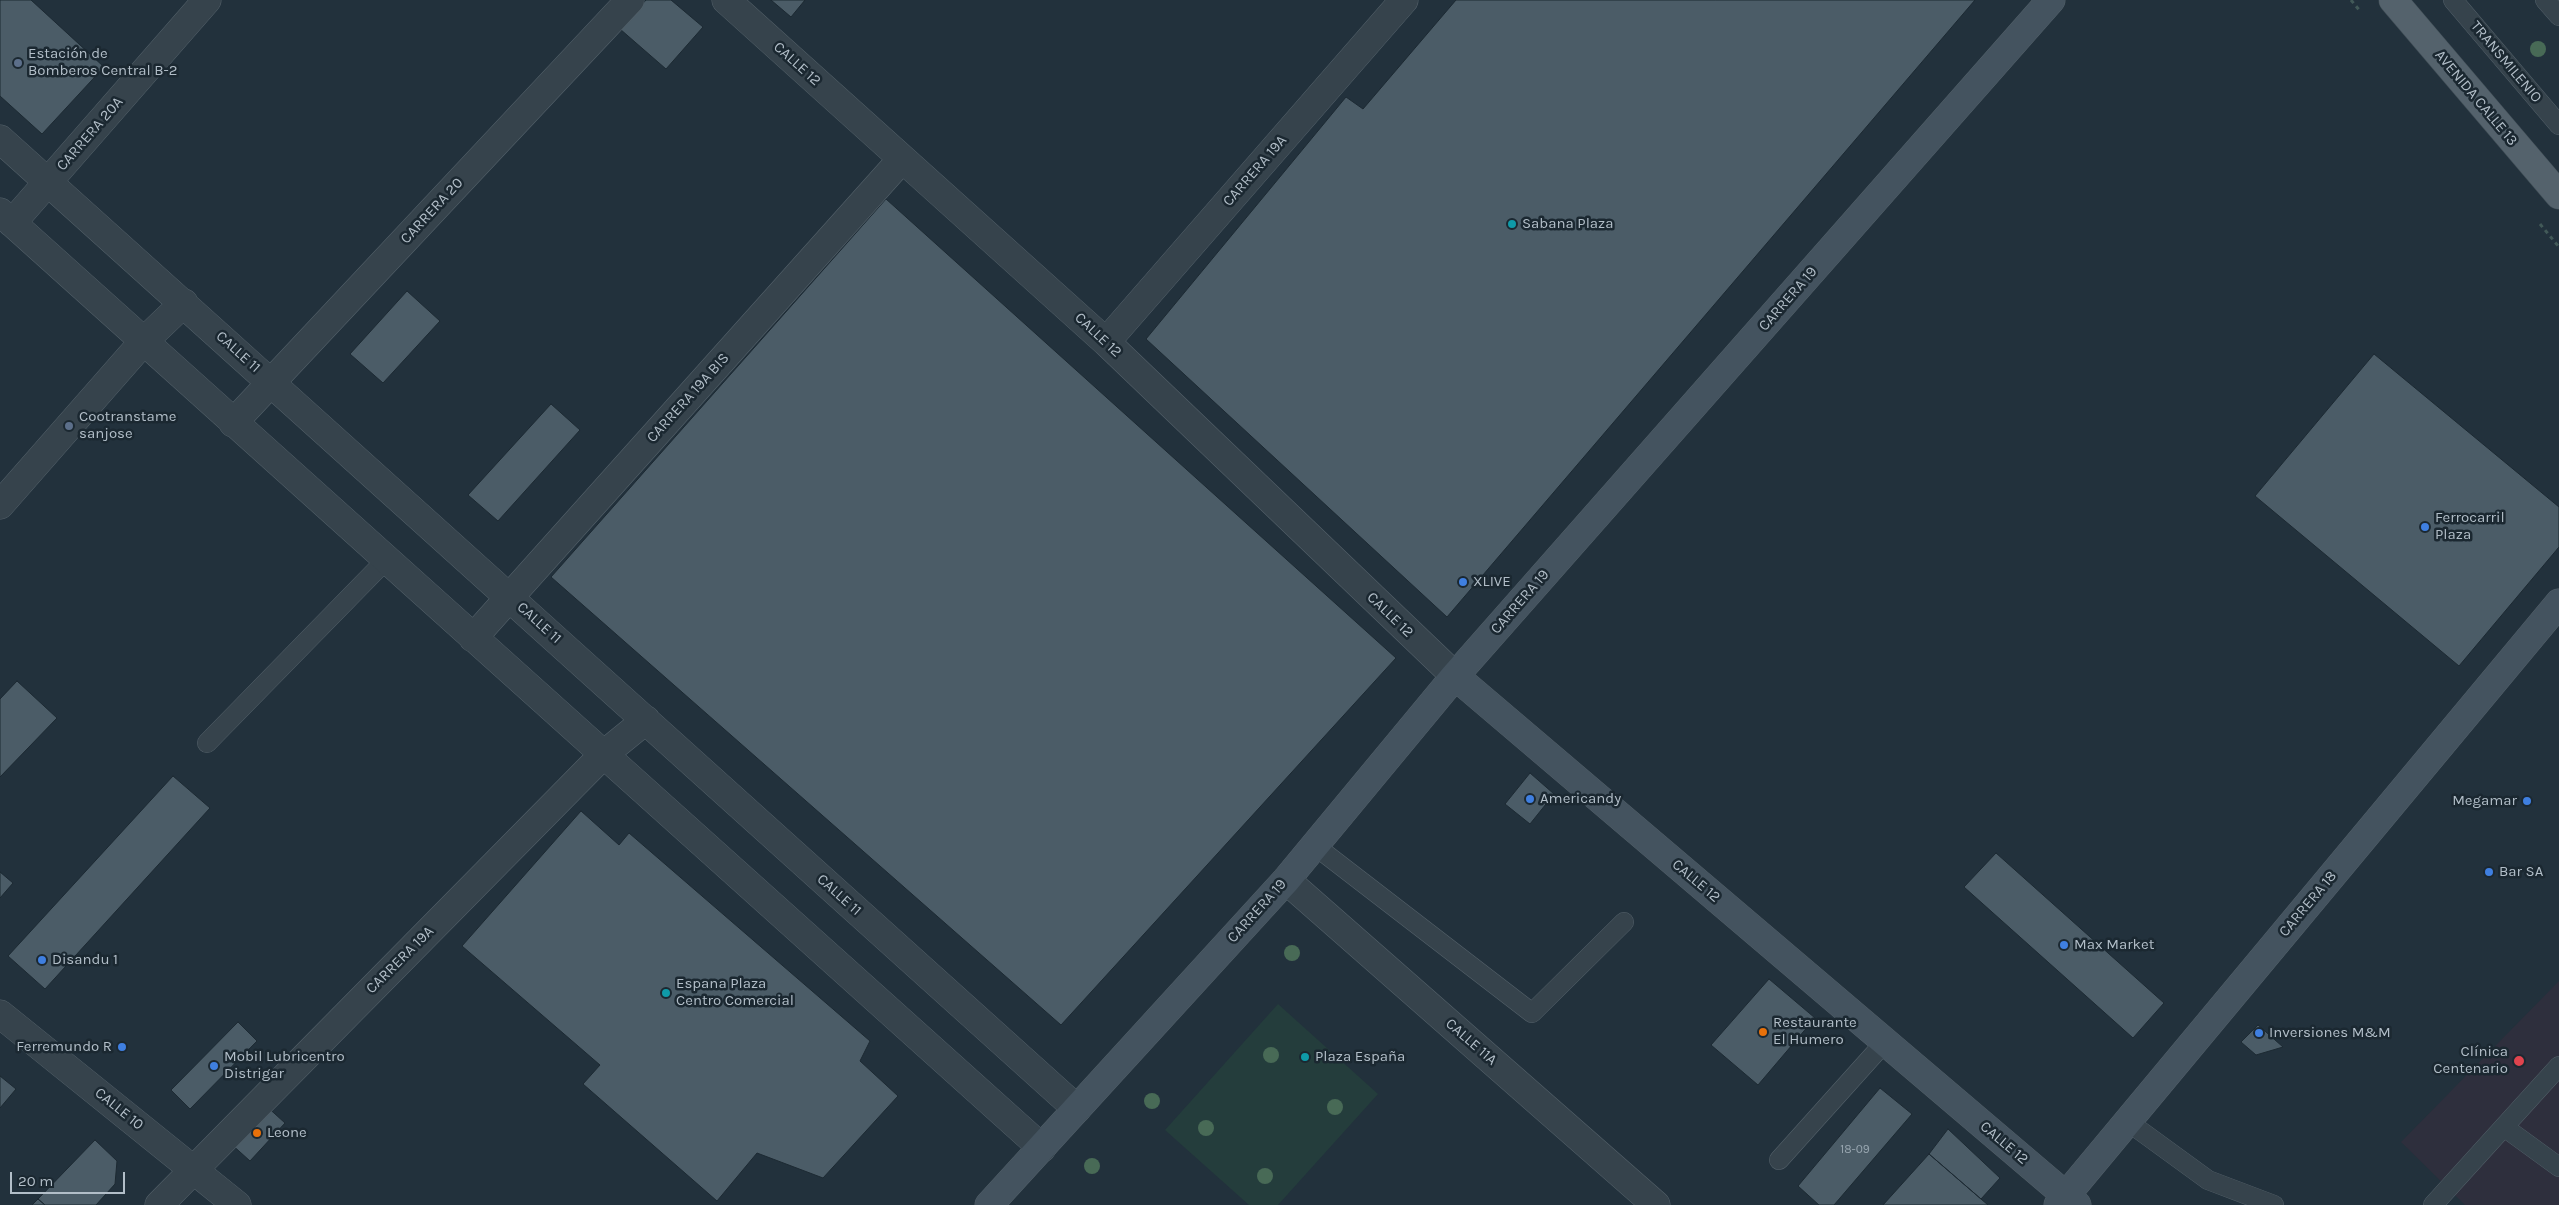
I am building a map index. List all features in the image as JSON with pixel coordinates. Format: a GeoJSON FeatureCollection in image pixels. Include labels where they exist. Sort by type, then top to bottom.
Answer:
{"type":"FeatureCollection","features":[{"type":"Feature","properties":{"kind":"main road","name":"AVENIDA CALLE 13"},"geometry":{"type":"LineString","coordinates":[[2393,0],[2559,195]]}},
{"type":"Feature","properties":{"kind":"street","name":"CARRERA 20A"},"geometry":{"type":"LineString","coordinates":[[6,218],[49,182],[207,0]]}},
{"type":"Feature","properties":{"kind":"street","name":"CARRERA 20"},"geometry":{"type":"LineString","coordinates":[[233,423],[630,0]]}},
{"type":"Feature","properties":{"kind":"street","name":"CALLE 12"},"geometry":{"type":"LineString","coordinates":[[726,0],[1106,342],[1454,676],[1885,1042],[2067,1202]]}},
{"type":"Feature","properties":{"kind":"street","name":"CARRERA 19A"},"geometry":{"type":"LineString","coordinates":[[1106,342],[1404,0]]}},
{"type":"Feature","properties":{"kind":"street","name":"CARRERA 19"},"geometry":{"type":"LineString","coordinates":[[989,1205],[1286,880],[1454,676],[2051,0]]}},
{"type":"Feature","properties":{"kind":"street","name":"CALLE 11"},"geometry":{"type":"LineString","coordinates":[[0,139],[1077,1109]]}},
{"type":"Feature","properties":{"kind":"street","name":"CARRERA 19A BIS"},"geometry":{"type":"LineString","coordinates":[[474,638],[902,159]]}},
{"type":"Feature","properties":{"kind":"street"},"geometry":{"type":"LineString","coordinates":[[6,218],[1042,1148]]}},
{"type":"Feature","properties":{"kind":"street"},"geometry":{"type":"LineString","coordinates":[[0,505],[143,342],[184,303]]}},
{"type":"Feature","properties":{"kind":"street","name":"CARRERA 18"},"geometry":{"type":"LineString","coordinates":[[2067,1202],[2128,1121],[2559,602]]}},
{"type":"Feature","properties":{"kind":"street","name":"CARRERA 19A"},"geometry":{"type":"LineString","coordinates":[[159,1205],[603,755],[646,720]]}},
{"type":"Feature","properties":{"kind":"street","name":"CALLE 11A"},"geometry":{"type":"LineString","coordinates":[[1286,880],[1656,1205]]}},
{"type":"Feature","properties":{"kind":"street","name":"CALLE 10"},"geometry":{"type":"LineString","coordinates":[[0,1014],[194,1168],[237,1205]]}},
{"type":"Feature","properties":{"kind":"lane","name":"TRANSMILENIO"},"geometry":{"type":"LineString","coordinates":[[2453,0],[2559,125]]}},
{"type":"Feature","properties":{"kind":"lane"},"geometry":{"type":"LineString","coordinates":[[2545,0],[2559,16]]}},
{"type":"Feature","properties":{"kind":"lane"},"geometry":{"type":"LineString","coordinates":[[207,744],[386,560]]}},
{"type":"Feature","properties":{"kind":"lane"},"geometry":{"type":"LineString","coordinates":[[1314,845],[1532,1014],[1624,922]]}},
{"type":"Feature","properties":{"kind":"lane"},"geometry":{"type":"LineString","coordinates":[[1779,1160],[1885,1042]]}},
{"type":"Feature","properties":{"kind":"lane"},"geometry":{"type":"LineString","coordinates":[[2433,1205],[2559,1066]]}},
{"type":"Feature","properties":{"kind":"lane"},"geometry":{"type":"LineString","coordinates":[[2128,1121],[2208,1180],[2274,1205]]}},
{"type":"Feature","properties":{"kind":"lane"},"geometry":{"type":"LineString","coordinates":[[2504,1127],[2559,1167]]}},
{"type":"Feature","properties":{"kind":"shaded area","name":"Clínica Centenario"},"geometry":{"type":"Polygon","coordinates":[[[2559,981],[2559,1205],[2465,1205],[2401,1142],[2559,981]]]}},
{"type":"Feature","properties":{"kind":"green space"},"geometry":{"type":"Polygon","coordinates":[[[1278,1004],[1378,1094],[1278,1205],[1249,1205],[1165,1130],[1278,1004]]]}},
{"type":"Feature","properties":{"kind":"building"},"geometry":{"type":"Polygon","coordinates":[[[0,0],[31,0],[104,67],[42,134],[0,96],[0,0]]]}},
{"type":"Feature","properties":{"kind":"building"},"geometry":{"type":"Polygon","coordinates":[[[646,0],[671,0],[703,27],[666,69],[620,29],[646,0]]]}},
{"type":"Feature","properties":{"kind":"building"},"geometry":{"type":"Polygon","coordinates":[[[771,0],[805,0],[791,17],[771,0]]]}},
{"type":"Feature","properties":{"kind":"building","name":"Sabana Plaza"},"geometry":{"type":"Polygon","coordinates":[[[1456,0],[1975,0],[1447,617],[1146,339],[1346,97],[1363,109],[1456,0]]]}},
{"type":"Feature","properties":{"kind":"building"},"geometry":{"type":"Polygon","coordinates":[[[886,199],[1396,658],[1061,1025],[551,577],[886,199]]]}},
{"type":"Feature","properties":{"kind":"building"},"geometry":{"type":"Polygon","coordinates":[[[407,291],[440,321],[383,383],[350,354],[407,291]]]}},
{"type":"Feature","properties":{"kind":"building","name":"Ferrocarril Plaza"},"geometry":{"type":"Polygon","coordinates":[[[2374,354],[2559,507],[2559,547],[2459,666],[2255,496],[2374,354]]]}},
{"type":"Feature","properties":{"kind":"building"},"geometry":{"type":"Polygon","coordinates":[[[551,404],[580,430],[498,521],[468,495],[551,404]]]}},
{"type":"Feature","properties":{"kind":"building"},"geometry":{"type":"Polygon","coordinates":[[[17,681],[57,718],[0,777],[0,699],[17,681]]]}},
{"type":"Feature","properties":{"kind":"building","name":"Americandy"},"geometry":{"type":"Polygon","coordinates":[[[1530,773],[1554,794],[1530,824],[1505,804],[1530,773]]]}},
{"type":"Feature","properties":{"kind":"building"},"geometry":{"type":"Polygon","coordinates":[[[173,776],[210,808],[45,989],[8,956],[173,776]]]}},
{"type":"Feature","properties":{"kind":"building","name":"Espana Plaza Centro Comercial"},"geometry":{"type":"Polygon","coordinates":[[[581,811],[619,845],[629,833],[870,1041],[860,1061],[898,1096],[823,1178],[757,1153],[717,1201],[583,1084],[600,1065],[462,946],[581,811]]]}},
{"type":"Feature","properties":{"kind":"building","name":"Max Market"},"geometry":{"type":"Polygon","coordinates":[[[1996,853],[2164,1003],[2133,1038],[1964,887],[1996,853]]]}},
{"type":"Feature","properties":{"kind":"building"},"geometry":{"type":"Polygon","coordinates":[[[0,872],[13,883],[0,898],[0,872]]]}},
{"type":"Feature","properties":{"kind":"building","name":"Restaurante El Humero"},"geometry":{"type":"Polygon","coordinates":[[[1769,979],[1815,1018],[1758,1085],[1711,1045],[1769,979]]]}},
{"type":"Feature","properties":{"kind":"building","name":"Mobil Lubricentro Distrigar"},"geometry":{"type":"Polygon","coordinates":[[[238,1022],[257,1041],[190,1109],[171,1090],[238,1022]]]}},
{"type":"Feature","properties":{"kind":"building","name":"Inversiones M&M"},"geometry":{"type":"Polygon","coordinates":[[[2258,1025],[2283,1047],[2256,1055],[2241,1042],[2258,1025]]]}},
{"type":"Feature","properties":{"kind":"building"},"geometry":{"type":"Polygon","coordinates":[[[0,1076],[16,1089],[0,1108],[0,1076]]]}},
{"type":"Feature","properties":{"kind":"building"},"geometry":{"type":"Polygon","coordinates":[[[1880,1088],[1912,1114],[1834,1205],[1819,1205],[1798,1186],[1880,1088]]]}},
{"type":"Feature","properties":{"kind":"building","name":"Leone"},"geometry":{"type":"Polygon","coordinates":[[[264,1104],[285,1123],[250,1161],[229,1142],[264,1104]]]}},
{"type":"Feature","properties":{"kind":"building"},"geometry":{"type":"Polygon","coordinates":[[[1948,1129],[2000,1178],[1981,1199],[1929,1154],[1948,1129]]]}},
{"type":"Feature","properties":{"kind":"building"},"geometry":{"type":"Polygon","coordinates":[[[95,1140],[117,1161],[115,1184],[96,1205],[45,1205],[38,1199],[95,1140]]]}},
{"type":"Feature","properties":{"kind":"building"},"geometry":{"type":"Polygon","coordinates":[[[1929,1154],[1981,1199],[1988,1205],[1883,1205],[1929,1154]]]}},
{"type":"Feature","properties":{"kind":"building"},"geometry":{"type":"Polygon","coordinates":[[[38,1199],[45,1205],[32,1205],[38,1199]]]}},
{"type":"Feature","properties":{"kind":"place","name":"Estación de Bomberos Central B-2"},"geometry":{"type":"Point","coordinates":[18,63]}},
{"type":"Feature","properties":{"kind":"place","name":"Sabana Plaza"},"geometry":{"type":"Point","coordinates":[1512,224]}},
{"type":"Feature","properties":{"kind":"place","name":"Cootranstame sanjose"},"geometry":{"type":"Point","coordinates":[69,426]}},
{"type":"Feature","properties":{"kind":"place","name":"Ferrocarril Plaza"},"geometry":{"type":"Point","coordinates":[2425,527]}},
{"type":"Feature","properties":{"kind":"place","name":"XLIVE"},"geometry":{"type":"Point","coordinates":[1463,582]}},
{"type":"Feature","properties":{"kind":"place","name":"Americandy"},"geometry":{"type":"Point","coordinates":[1530,799]}},
{"type":"Feature","properties":{"kind":"place","name":"Megamar"},"geometry":{"type":"Point","coordinates":[2527,801]}},
{"type":"Feature","properties":{"kind":"place","name":"Bar SA"},"geometry":{"type":"Point","coordinates":[2489,872]}},
{"type":"Feature","properties":{"kind":"place","name":"Max Market"},"geometry":{"type":"Point","coordinates":[2064,945]}},
{"type":"Feature","properties":{"kind":"place","name":"Disandu 1"},"geometry":{"type":"Point","coordinates":[42,960]}},
{"type":"Feature","properties":{"kind":"place","name":"Espana Plaza Centro Comercial"},"geometry":{"type":"Point","coordinates":[666,993]}},
{"type":"Feature","properties":{"kind":"place","name":"Restaurante El Humero"},"geometry":{"type":"Point","coordinates":[1763,1032]}},
{"type":"Feature","properties":{"kind":"place","name":"Inversiones M&M"},"geometry":{"type":"Point","coordinates":[2259,1033]}},
{"type":"Feature","properties":{"kind":"place","name":"Ferremundo R"},"geometry":{"type":"Point","coordinates":[122,1047]}},
{"type":"Feature","properties":{"kind":"place","name":"Plaza España"},"geometry":{"type":"Point","coordinates":[1305,1057]}},
{"type":"Feature","properties":{"kind":"place","name":"Clínica Centenario"},"geometry":{"type":"Point","coordinates":[2519,1061]}},
{"type":"Feature","properties":{"kind":"place","name":"Mobil Lubricentro Distrigar"},"geometry":{"type":"Point","coordinates":[214,1066]}},
{"type":"Feature","properties":{"kind":"place","name":"Leone"},"geometry":{"type":"Point","coordinates":[257,1133]}}]}
